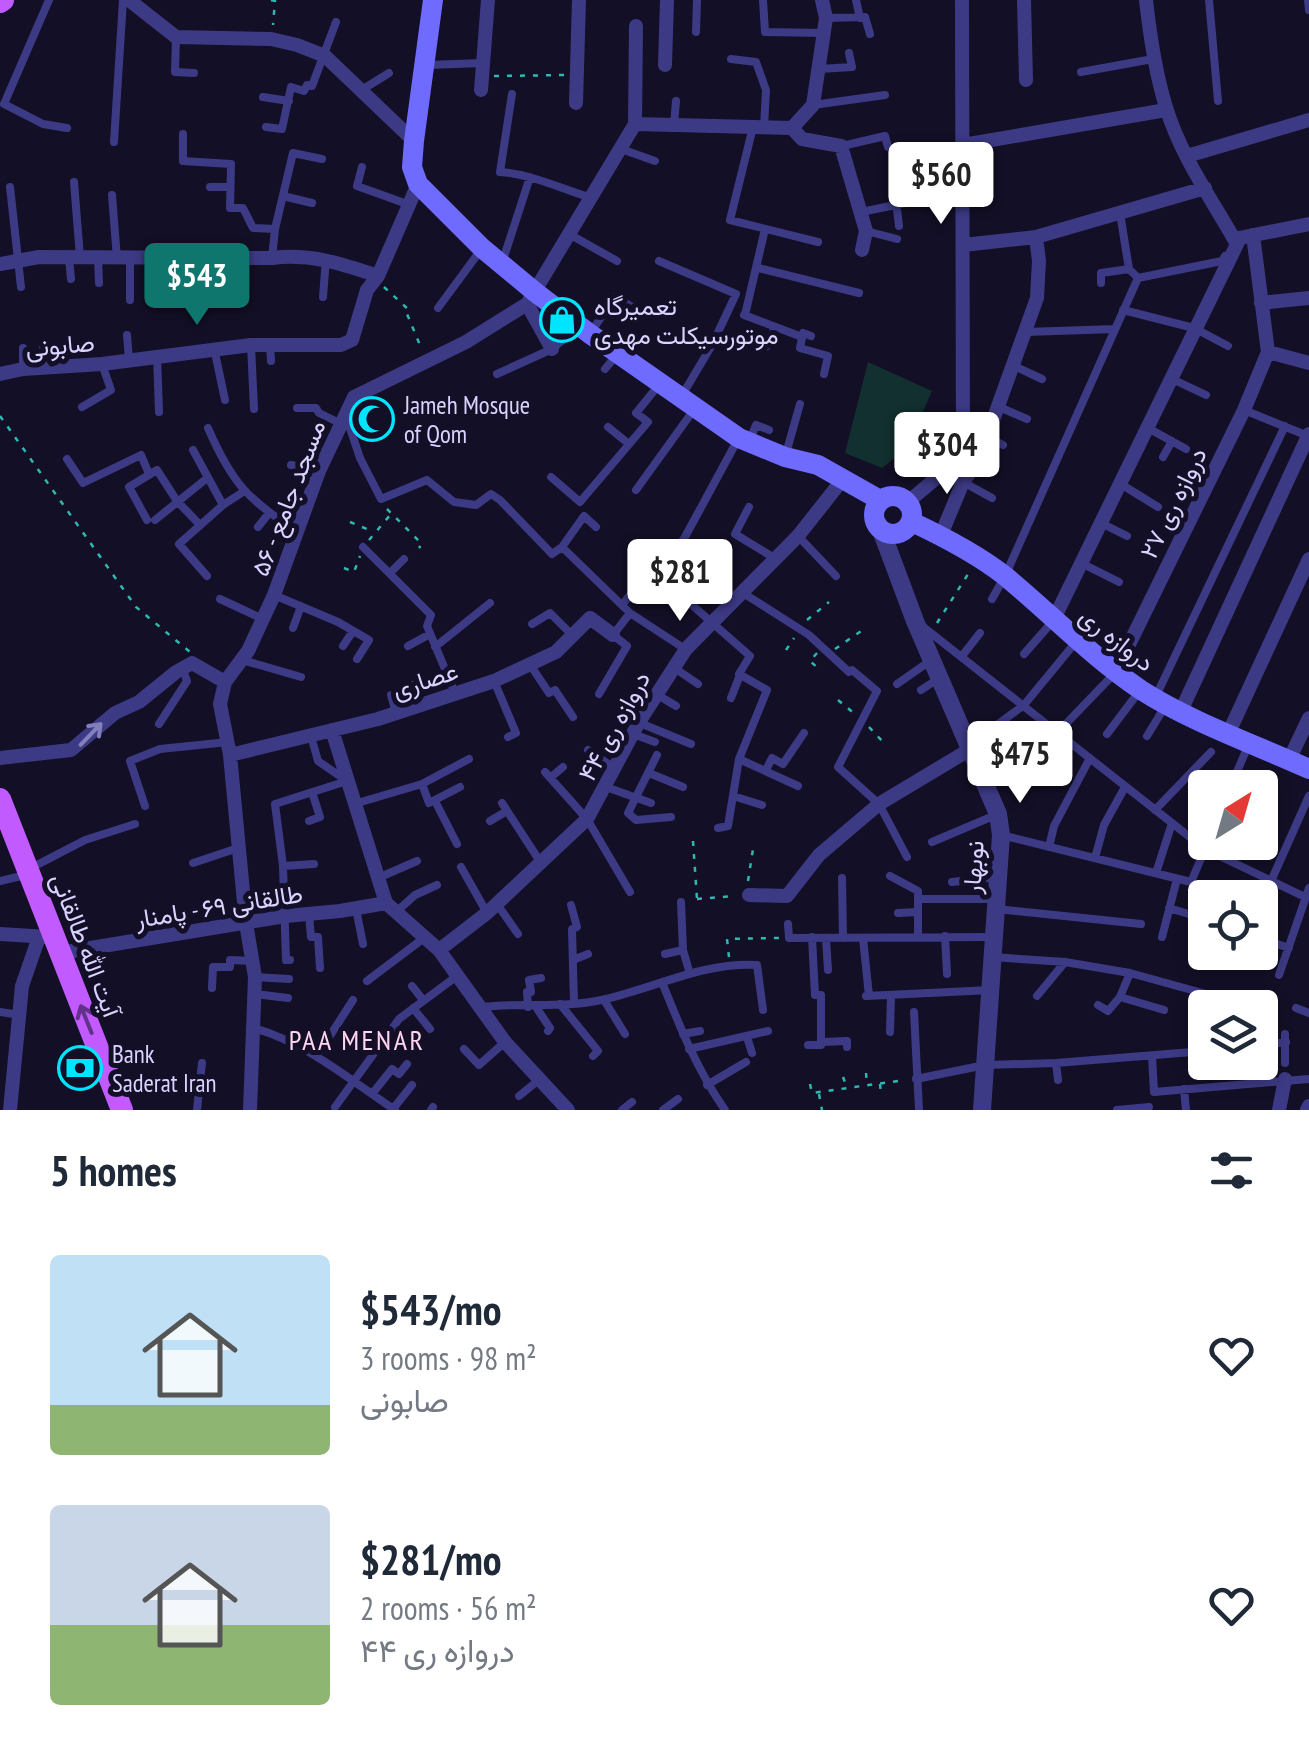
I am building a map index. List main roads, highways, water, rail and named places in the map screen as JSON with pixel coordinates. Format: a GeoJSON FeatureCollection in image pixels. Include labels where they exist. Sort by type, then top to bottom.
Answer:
{"type":"FeatureCollection","features":[{"type":"Feature","properties":{"kind":"main road"},"geometry":{"type":"LineString","coordinates":[[433,0],[414,141],[415,175],[531,298],[585,330],[611,361],[660,382],[744,440],[818,465],[880,500],[894,496],[910,512],[898,534],[881,530],[874,516],[880,500]]}},
{"type":"Feature","properties":{"kind":"main road","name":"دروازه ری"},"geometry":{"type":"LineString","coordinates":[[910,512],[1005,576],[1053,621],[1161,701],[1309,769]]}},
{"type":"Feature","properties":{"kind":"main road","name":"آیت الله طالقانی"},"geometry":{"type":"LineString","coordinates":[[0,799],[51,942],[122,1110]]}},
{"type":"Feature","properties":{"kind":"place","name":"تعمیرگاه موتورسیکلت مهدی"},"geometry":{"type":"Point","coordinates":[562,320]}},
{"type":"Feature","properties":{"kind":"place","name":"Jameh Mosque of Qom"},"geometry":{"type":"Point","coordinates":[372,419]}},
{"type":"Feature","properties":{"kind":"place","name":"Bank Saderat Iran"},"geometry":{"type":"Point","coordinates":[80,1068]}},
{"type":"Feature","properties":{"kind":"district","name":"PAA MENAR"},"geometry":{"type":"Point","coordinates":[357,1039]}}]}
